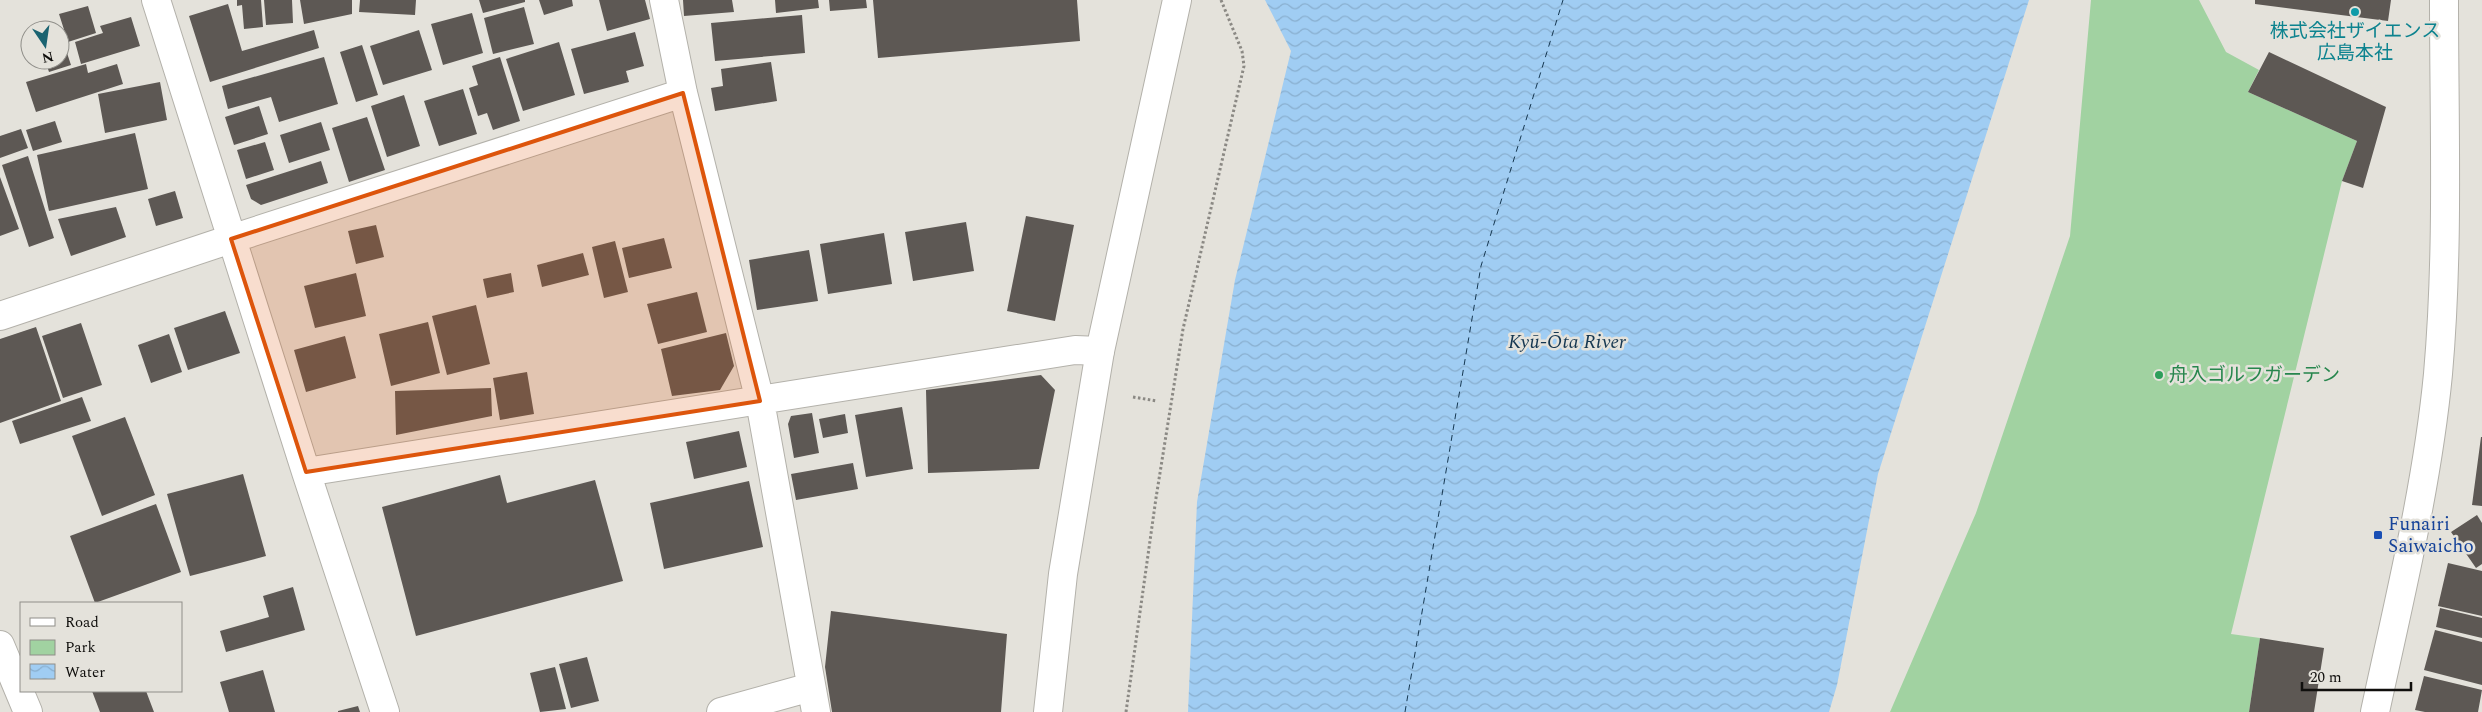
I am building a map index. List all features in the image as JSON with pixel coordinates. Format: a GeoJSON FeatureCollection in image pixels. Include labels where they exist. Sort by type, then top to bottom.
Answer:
{"type":"FeatureCollection","features":[{"type":"Feature","properties":{"kind":"street"},"geometry":{"type":"LineString","coordinates":[[156,0],[231,239],[385,712]]}},
{"type":"Feature","properties":{"kind":"street"},"geometry":{"type":"LineString","coordinates":[[664,0],[683,93],[760,401],[813,700],[721,712]]}},
{"type":"Feature","properties":{"kind":"street"},"geometry":{"type":"LineString","coordinates":[[1048,712],[1063,574],[1100,351],[1177,0]]}},
{"type":"Feature","properties":{"kind":"street"},"geometry":{"type":"LineString","coordinates":[[2375,712],[2414,537],[2438,374],[2445,230],[2444,0]]}},
{"type":"Feature","properties":{"kind":"street"},"geometry":{"type":"LineString","coordinates":[[0,316],[231,239],[683,93]]}},
{"type":"Feature","properties":{"kind":"street"},"geometry":{"type":"LineString","coordinates":[[306,472],[1074,350],[1100,351]]}},
{"type":"Feature","properties":{"kind":"street"},"geometry":{"type":"LineString","coordinates":[[0,645],[28,712]]}},
{"type":"Feature","properties":{"kind":"path"},"geometry":{"type":"LineString","coordinates":[[1126,712],[1156,498],[1184,329],[1244,66],[1242,51],[1221,0]]}},
{"type":"Feature","properties":{"kind":"path"},"geometry":{"type":"LineString","coordinates":[[1133,397],[1157,401]]}},
{"type":"Feature","properties":{"kind":"highlighted area"},"geometry":{"type":"Polygon","coordinates":[[[683,93],[760,401],[306,472],[231,239],[683,93]]]}},
{"type":"Feature","properties":{"kind":"green space","name":"舟入ゴルフガーデン"},"geometry":{"type":"Polygon","coordinates":[[[2091,0],[2199,0],[2226,52],[2259,70],[2248,92],[2357,141],[2342,181],[2231,634],[2260,638],[2249,712],[1890,712],[1976,513],[2070,236],[2091,0]]]}},
{"type":"Feature","properties":{"kind":"water","name":"Kyū-Ōta River"},"geometry":{"type":"Polygon","coordinates":[[[1265,0],[2029,0],[1878,474],[1837,685],[1829,712],[1188,712],[1197,502],[1235,280],[1291,51],[1265,0]]]}},
{"type":"Feature","properties":{"kind":"building"},"geometry":{"type":"Polygon","coordinates":[[[237,0],[261,0],[263,27],[244,29],[242,5],[237,6],[237,0]]]}},
{"type":"Feature","properties":{"kind":"building"},"geometry":{"type":"Polygon","coordinates":[[[264,0],[292,0],[293,23],[266,25],[264,0]]]}},
{"type":"Feature","properties":{"kind":"building"},"geometry":{"type":"Polygon","coordinates":[[[300,0],[352,0],[352,14],[304,24],[300,0]]]}},
{"type":"Feature","properties":{"kind":"building"},"geometry":{"type":"Polygon","coordinates":[[[360,0],[416,0],[415,15],[359,12],[360,0]]]}},
{"type":"Feature","properties":{"kind":"building"},"geometry":{"type":"Polygon","coordinates":[[[479,0],[525,0],[525,2],[483,13],[479,0]]]}},
{"type":"Feature","properties":{"kind":"building"},"geometry":{"type":"Polygon","coordinates":[[[539,0],[572,0],[573,6],[544,15],[539,0]]]}},
{"type":"Feature","properties":{"kind":"building"},"geometry":{"type":"Polygon","coordinates":[[[599,0],[645,0],[650,19],[607,31],[599,0]]]}},
{"type":"Feature","properties":{"kind":"building"},"geometry":{"type":"Polygon","coordinates":[[[683,0],[732,0],[734,12],[684,16],[683,0]]]}},
{"type":"Feature","properties":{"kind":"building"},"geometry":{"type":"Polygon","coordinates":[[[775,0],[818,0],[819,8],[776,13],[775,0]]]}},
{"type":"Feature","properties":{"kind":"building"},"geometry":{"type":"Polygon","coordinates":[[[829,0],[866,0],[867,8],[830,11],[829,0]]]}},
{"type":"Feature","properties":{"kind":"building"},"geometry":{"type":"Polygon","coordinates":[[[873,0],[1077,0],[1080,41],[878,58],[873,0]]]}},
{"type":"Feature","properties":{"kind":"building","name":"株式会社ザイエンス 広島本社"},"geometry":{"type":"Polygon","coordinates":[[[2255,0],[2391,0],[2388,21],[2255,4],[2255,0]]]}},
{"type":"Feature","properties":{"kind":"building"},"geometry":{"type":"Polygon","coordinates":[[[228,4],[242,51],[314,30],[319,48],[210,82],[189,16],[228,4]]]}},
{"type":"Feature","properties":{"kind":"building"},"geometry":{"type":"Polygon","coordinates":[[[88,6],[96,33],[70,41],[70,20],[61,20],[59,14],[88,6]]]}},
{"type":"Feature","properties":{"kind":"building"},"geometry":{"type":"Polygon","coordinates":[[[524,7],[534,44],[493,54],[484,18],[524,7]]]}},
{"type":"Feature","properties":{"kind":"building"},"geometry":{"type":"Polygon","coordinates":[[[472,13],[483,53],[443,65],[431,24],[472,13]]]}},
{"type":"Feature","properties":{"kind":"building"},"geometry":{"type":"Polygon","coordinates":[[[802,15],[805,53],[715,61],[711,23],[802,15]]]}},
{"type":"Feature","properties":{"kind":"building"},"geometry":{"type":"Polygon","coordinates":[[[131,17],[140,46],[81,64],[75,42],[103,33],[100,26],[131,17]]]}},
{"type":"Feature","properties":{"kind":"building"},"geometry":{"type":"Polygon","coordinates":[[[419,30],[432,70],[383,85],[370,46],[419,30]]]}},
{"type":"Feature","properties":{"kind":"building"},"geometry":{"type":"Polygon","coordinates":[[[635,32],[644,66],[626,71],[629,82],[584,94],[571,49],[635,32]]]}},
{"type":"Feature","properties":{"kind":"building"},"geometry":{"type":"Polygon","coordinates":[[[559,42],[575,95],[523,111],[506,59],[559,42]]]}},
{"type":"Feature","properties":{"kind":"building"},"geometry":{"type":"Polygon","coordinates":[[[362,45],[378,95],[356,102],[340,52],[362,45]]]}},
{"type":"Feature","properties":{"kind":"building"},"geometry":{"type":"Polygon","coordinates":[[[2269,52],[2386,107],[2363,188],[2342,181],[2357,141],[2248,92],[2269,52]]]}},
{"type":"Feature","properties":{"kind":"building"},"geometry":{"type":"Polygon","coordinates":[[[324,57],[338,104],[279,122],[271,97],[228,109],[222,86],[324,57]]]}},
{"type":"Feature","properties":{"kind":"building"},"geometry":{"type":"Polygon","coordinates":[[[500,57],[520,121],[493,130],[487,113],[478,116],[469,88],[478,85],[472,66],[500,57]]]}},
{"type":"Feature","properties":{"kind":"building"},"geometry":{"type":"Polygon","coordinates":[[[771,62],[777,101],[715,111],[711,88],[723,86],[721,69],[771,62]]]}},
{"type":"Feature","properties":{"kind":"building"},"geometry":{"type":"Polygon","coordinates":[[[86,64],[88,73],[117,64],[123,84],[36,112],[26,82],[86,64]]]}},
{"type":"Feature","properties":{"kind":"building"},"geometry":{"type":"Polygon","coordinates":[[[160,82],[167,120],[105,133],[98,94],[160,82]]]}},
{"type":"Feature","properties":{"kind":"building"},"geometry":{"type":"Polygon","coordinates":[[[463,89],[477,134],[439,146],[424,101],[463,89]]]}},
{"type":"Feature","properties":{"kind":"building"},"geometry":{"type":"Polygon","coordinates":[[[404,95],[420,146],[387,157],[371,106],[404,95]]]}},
{"type":"Feature","properties":{"kind":"building"},"geometry":{"type":"Polygon","coordinates":[[[259,106],[268,134],[234,145],[225,117],[259,106]]]}},
{"type":"Feature","properties":{"kind":"building"},"geometry":{"type":"Polygon","coordinates":[[[367,117],[385,170],[349,182],[332,128],[367,117]]]}},
{"type":"Feature","properties":{"kind":"building"},"geometry":{"type":"Polygon","coordinates":[[[55,121],[62,142],[33,151],[26,130],[55,121]]]}},
{"type":"Feature","properties":{"kind":"building"},"geometry":{"type":"Polygon","coordinates":[[[321,122],[330,150],[289,163],[280,135],[321,122]]]}},
{"type":"Feature","properties":{"kind":"building"},"geometry":{"type":"Polygon","coordinates":[[[21,129],[28,148],[0,158],[0,136],[21,129]]]}},
{"type":"Feature","properties":{"kind":"building"},"geometry":{"type":"Polygon","coordinates":[[[135,133],[148,189],[49,211],[37,155],[135,133]]]}},
{"type":"Feature","properties":{"kind":"building"},"geometry":{"type":"Polygon","coordinates":[[[265,142],[274,170],[246,179],[237,150],[265,142]]]}},
{"type":"Feature","properties":{"kind":"building"},"geometry":{"type":"Polygon","coordinates":[[[28,156],[54,238],[29,247],[2,165],[28,156]]]}},
{"type":"Feature","properties":{"kind":"building"},"geometry":{"type":"Polygon","coordinates":[[[321,161],[328,183],[261,205],[251,199],[246,185],[321,161]]]}},
{"type":"Feature","properties":{"kind":"building"},"geometry":{"type":"Polygon","coordinates":[[[0,177],[19,229],[0,236],[0,177]]]}},
{"type":"Feature","properties":{"kind":"building"},"geometry":{"type":"Polygon","coordinates":[[[175,191],[183,218],[156,226],[148,199],[175,191]]]}},
{"type":"Feature","properties":{"kind":"building"},"geometry":{"type":"Polygon","coordinates":[[[116,207],[126,237],[71,256],[58,219],[116,207]]]}},
{"type":"Feature","properties":{"kind":"building"},"geometry":{"type":"Polygon","coordinates":[[[1026,216],[1074,225],[1055,321],[1007,311],[1026,216]]]}},
{"type":"Feature","properties":{"kind":"building"},"geometry":{"type":"Polygon","coordinates":[[[966,222],[974,271],[913,281],[905,232],[966,222]]]}},
{"type":"Feature","properties":{"kind":"building"},"geometry":{"type":"Polygon","coordinates":[[[376,225],[384,257],[356,264],[348,231],[376,225]]]}},
{"type":"Feature","properties":{"kind":"building"},"geometry":{"type":"Polygon","coordinates":[[[884,233],[892,284],[828,294],[820,244],[884,233]]]}},
{"type":"Feature","properties":{"kind":"building"},"geometry":{"type":"Polygon","coordinates":[[[664,238],[672,268],[629,278],[622,248],[664,238]]]}},
{"type":"Feature","properties":{"kind":"building"},"geometry":{"type":"Polygon","coordinates":[[[615,241],[628,292],[604,298],[592,247],[615,241]]]}},
{"type":"Feature","properties":{"kind":"building"},"geometry":{"type":"Polygon","coordinates":[[[809,250],[818,301],[757,310],[749,260],[809,250]]]}},
{"type":"Feature","properties":{"kind":"building"},"geometry":{"type":"Polygon","coordinates":[[[583,253],[589,275],[542,287],[537,265],[583,253]]]}},
{"type":"Feature","properties":{"kind":"building"},"geometry":{"type":"Polygon","coordinates":[[[356,273],[366,316],[315,328],[304,286],[356,273]]]}},
{"type":"Feature","properties":{"kind":"building"},"geometry":{"type":"Polygon","coordinates":[[[511,273],[514,292],[487,298],[483,279],[511,273]]]}},
{"type":"Feature","properties":{"kind":"building"},"geometry":{"type":"Polygon","coordinates":[[[697,292],[707,332],[658,344],[647,304],[697,292]]]}},
{"type":"Feature","properties":{"kind":"building"},"geometry":{"type":"Polygon","coordinates":[[[476,305],[490,364],[447,375],[432,316],[476,305]]]}},
{"type":"Feature","properties":{"kind":"building"},"geometry":{"type":"Polygon","coordinates":[[[225,311],[240,353],[188,370],[174,328],[225,311]]]}},
{"type":"Feature","properties":{"kind":"building"},"geometry":{"type":"Polygon","coordinates":[[[428,322],[440,373],[391,386],[379,334],[428,322]]]}},
{"type":"Feature","properties":{"kind":"building"},"geometry":{"type":"Polygon","coordinates":[[[81,323],[102,385],[63,398],[42,336],[81,323]]]}},
{"type":"Feature","properties":{"kind":"building"},"geometry":{"type":"Polygon","coordinates":[[[36,327],[61,401],[0,423],[0,339],[36,327]]]}},
{"type":"Feature","properties":{"kind":"building"},"geometry":{"type":"Polygon","coordinates":[[[726,333],[734,366],[720,390],[672,396],[661,349],[726,333]]]}},
{"type":"Feature","properties":{"kind":"building"},"geometry":{"type":"Polygon","coordinates":[[[169,334],[182,372],[151,383],[138,345],[169,334]]]}},
{"type":"Feature","properties":{"kind":"building"},"geometry":{"type":"Polygon","coordinates":[[[345,336],[356,378],[306,392],[294,350],[345,336]]]}},
{"type":"Feature","properties":{"kind":"building"},"geometry":{"type":"Polygon","coordinates":[[[527,372],[534,414],[500,420],[493,378],[527,372]]]}},
{"type":"Feature","properties":{"kind":"building"},"geometry":{"type":"Polygon","coordinates":[[[1041,375],[1055,390],[1039,469],[928,473],[926,390],[1041,375]]]}},
{"type":"Feature","properties":{"kind":"building"},"geometry":{"type":"Polygon","coordinates":[[[491,388],[492,416],[396,435],[395,391],[491,388]]]}},
{"type":"Feature","properties":{"kind":"building"},"geometry":{"type":"Polygon","coordinates":[[[82,397],[91,421],[20,444],[12,421],[82,397]]]}},
{"type":"Feature","properties":{"kind":"building"},"geometry":{"type":"Polygon","coordinates":[[[902,407],[913,469],[866,477],[855,415],[902,407]]]}},
{"type":"Feature","properties":{"kind":"building"},"geometry":{"type":"Polygon","coordinates":[[[812,413],[819,453],[794,458],[788,424],[791,416],[812,413]]]}},
{"type":"Feature","properties":{"kind":"building"},"geometry":{"type":"Polygon","coordinates":[[[845,414],[848,433],[823,438],[819,419],[845,414]]]}},
{"type":"Feature","properties":{"kind":"building"},"geometry":{"type":"Polygon","coordinates":[[[125,417],[155,495],[102,516],[72,436],[125,417]]]}},
{"type":"Feature","properties":{"kind":"building"},"geometry":{"type":"Polygon","coordinates":[[[739,431],[747,467],[694,479],[686,442],[739,431]]]}},
{"type":"Feature","properties":{"kind":"building"},"geometry":{"type":"Polygon","coordinates":[[[2482,437],[2482,506],[2472,505],[2482,437]]]}},
{"type":"Feature","properties":{"kind":"building"},"geometry":{"type":"Polygon","coordinates":[[[853,463],[858,489],[796,500],[791,474],[853,463]]]}},
{"type":"Feature","properties":{"kind":"building"},"geometry":{"type":"Polygon","coordinates":[[[243,474],[266,556],[190,576],[167,494],[243,474]]]}},
{"type":"Feature","properties":{"kind":"building"},"geometry":{"type":"Polygon","coordinates":[[[500,475],[507,503],[595,480],[623,581],[416,636],[382,507],[500,475]]]}},
{"type":"Feature","properties":{"kind":"building"},"geometry":{"type":"Polygon","coordinates":[[[749,481],[763,547],[664,569],[650,503],[749,481]]]}},
{"type":"Feature","properties":{"kind":"building"},"geometry":{"type":"Polygon","coordinates":[[[156,504],[181,572],[95,602],[70,536],[156,504]]]}},
{"type":"Feature","properties":{"kind":"building"},"geometry":{"type":"Polygon","coordinates":[[[2477,515],[2482,523],[2482,564],[2476,568],[2451,532],[2477,515]]]}},
{"type":"Feature","properties":{"kind":"building"},"geometry":{"type":"Polygon","coordinates":[[[2448,563],[2482,571],[2482,616],[2438,606],[2448,563]]]}},
{"type":"Feature","properties":{"kind":"building"},"geometry":{"type":"Polygon","coordinates":[[[293,587],[305,630],[226,652],[220,631],[269,617],[263,596],[293,587]]]}},
{"type":"Feature","properties":{"kind":"building"},"geometry":{"type":"Polygon","coordinates":[[[2440,608],[2482,618],[2482,638],[2436,627],[2440,608]]]}},
{"type":"Feature","properties":{"kind":"building"},"geometry":{"type":"Polygon","coordinates":[[[831,611],[1007,634],[1001,712],[832,712],[825,667],[831,611]]]}},
{"type":"Feature","properties":{"kind":"building"},"geometry":{"type":"Polygon","coordinates":[[[2435,630],[2482,642],[2482,685],[2424,670],[2435,630]]]}},
{"type":"Feature","properties":{"kind":"building"},"geometry":{"type":"Polygon","coordinates":[[[2260,638],[2324,648],[2314,712],[2249,712],[2260,638]]]}},
{"type":"Feature","properties":{"kind":"building"},"geometry":{"type":"Polygon","coordinates":[[[587,657],[599,701],[571,708],[559,664],[587,657]]]}},
{"type":"Feature","properties":{"kind":"building"},"geometry":{"type":"Polygon","coordinates":[[[555,667],[566,709],[540,712],[530,673],[555,667]]]}},
{"type":"Feature","properties":{"kind":"building"},"geometry":{"type":"Polygon","coordinates":[[[263,670],[275,712],[229,712],[220,682],[263,670]]]}},
{"type":"Feature","properties":{"kind":"building"},"geometry":{"type":"Polygon","coordinates":[[[2424,676],[2482,690],[2478,712],[2425,712],[2415,710],[2424,676]]]}},
{"type":"Feature","properties":{"kind":"building"},"geometry":{"type":"Polygon","coordinates":[[[92,692],[146,692],[154,712],[100,712],[92,692]]]}},
{"type":"Feature","properties":{"kind":"building"},"geometry":{"type":"Polygon","coordinates":[[[358,706],[360,712],[338,712],[338,711],[358,706]]]}},
{"type":"Feature","properties":{"kind":"ferry route"},"geometry":{"type":"LineString","coordinates":[[1405,712],[1481,266],[1563,0]]}},
{"type":"Feature","properties":{"kind":"place","name":"株式会社ザイエンス 広島本社"},"geometry":{"type":"Point","coordinates":[2355,12]}},
{"type":"Feature","properties":{"kind":"place","name":"舟入ゴルフガーデン"},"geometry":{"type":"Point","coordinates":[2159,375]}},
{"type":"Feature","properties":{"kind":"place","name":"Funairi Saiwaicho"},"geometry":{"type":"Point","coordinates":[2378,535]}}]}
